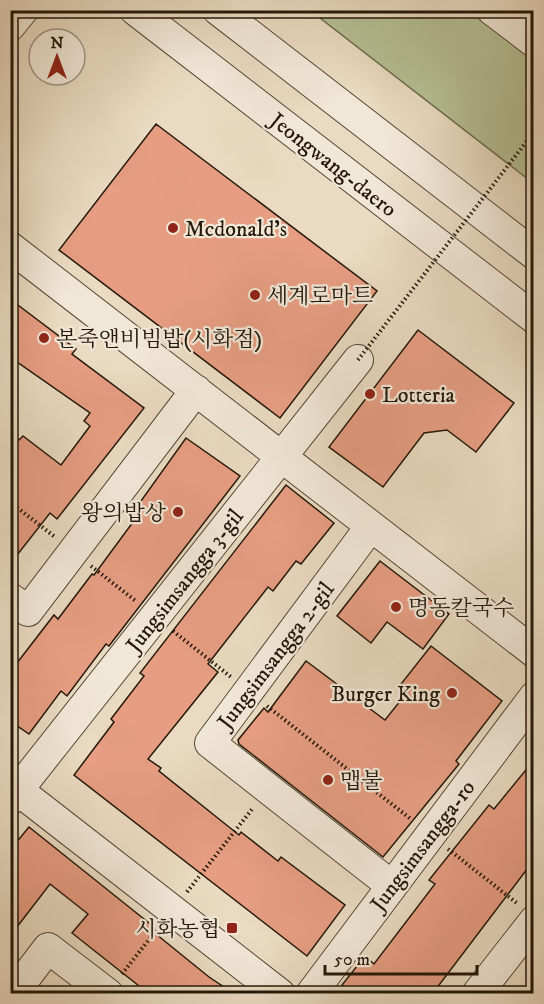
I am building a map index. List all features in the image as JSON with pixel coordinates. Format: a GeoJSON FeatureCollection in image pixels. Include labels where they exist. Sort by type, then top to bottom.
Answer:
{"type":"FeatureCollection","features":[{"type":"Feature","properties":{"kind":"street"},"geometry":{"type":"LineString","coordinates":[[10,26],[22,10]]}},
{"type":"Feature","properties":{"kind":"street","name":"Jeongwang-daero"},"geometry":{"type":"LineString","coordinates":[[135,10],[534,318]]}},
{"type":"Feature","properties":{"kind":"street"},"geometry":{"type":"LineString","coordinates":[[218,10],[534,255]]}},
{"type":"Feature","properties":{"kind":"street"},"geometry":{"type":"LineString","coordinates":[[492,10],[534,42]]}},
{"type":"Feature","properties":{"kind":"street"},"geometry":{"type":"LineString","coordinates":[[13,255],[196,390],[534,652]]}},
{"type":"Feature","properties":{"kind":"street","name":"Jungsimsangga 3-gil"},"geometry":{"type":"LineString","coordinates":[[13,791],[155,617],[358,360]]}},
{"type":"Feature","properties":{"kind":"street"},"geometry":{"type":"LineString","coordinates":[[10,598],[28,611],[196,390]]}},
{"type":"Feature","properties":{"kind":"street","name":"Jungsimsangga 2-gil"},"geometry":{"type":"LineString","coordinates":[[370,526],[210,743],[392,886]]}},
{"type":"Feature","properties":{"kind":"street","name":"Jungsimsangga-ro"},"geometry":{"type":"LineString","coordinates":[[311,993],[534,697]]}},
{"type":"Feature","properties":{"kind":"street"},"geometry":{"type":"LineString","coordinates":[[13,791],[280,993]]}},
{"type":"Feature","properties":{"kind":"street"},"geometry":{"type":"LineString","coordinates":[[477,993],[529,915]]}},
{"type":"Feature","properties":{"kind":"street"},"geometry":{"type":"LineString","coordinates":[[13,993],[48,948],[108,993]]}},
{"type":"Feature","properties":{"kind":"path"},"geometry":{"type":"LineString","coordinates":[[358,360],[534,132]]}},
{"type":"Feature","properties":{"kind":"path"},"geometry":{"type":"LineString","coordinates":[[10,502],[529,915]]}},
{"type":"Feature","properties":{"kind":"green space"},"geometry":{"type":"Polygon","coordinates":[[[311,11],[479,11],[533,53],[533,183],[311,11]]]}},
{"type":"Feature","properties":{"kind":"building"},"geometry":{"type":"Polygon","coordinates":[[[156,124],[377,291],[280,418],[59,250],[156,124]]]}},
{"type":"Feature","properties":{"kind":"building"},"geometry":{"type":"Polygon","coordinates":[[[10,299],[76,349],[72,354],[144,408],[57,519],[50,513],[10,564],[10,433],[19,440],[23,436],[61,465],[90,426],[84,421],[90,413],[10,357],[10,299]]]}},
{"type":"Feature","properties":{"kind":"building"},"geometry":{"type":"Polygon","coordinates":[[[418,330],[514,403],[476,452],[447,430],[424,433],[383,487],[329,447],[418,330]]]}},
{"type":"Feature","properties":{"kind":"building"},"geometry":{"type":"Polygon","coordinates":[[[186,438],[240,476],[109,646],[106,644],[67,696],[61,691],[29,734],[10,721],[10,672],[54,615],[58,619],[92,574],[94,575],[136,518],[131,515],[186,438]]]}},
{"type":"Feature","properties":{"kind":"building"},"geometry":{"type":"Polygon","coordinates":[[[286,485],[334,523],[301,564],[296,561],[273,591],[268,587],[208,664],[218,672],[148,759],[161,768],[159,771],[239,835],[241,832],[278,861],[281,857],[345,905],[307,956],[74,775],[114,722],[111,719],[144,676],[140,673],[286,485]]]}},
{"type":"Feature","properties":{"kind":"building"},"geometry":{"type":"Polygon","coordinates":[[[380,561],[449,614],[423,649],[387,622],[371,643],[337,616],[380,561]]]}},
{"type":"Feature","properties":{"kind":"building"},"geometry":{"type":"Polygon","coordinates":[[[431,646],[502,701],[456,761],[459,764],[383,857],[239,744],[238,740],[264,708],[268,712],[306,661],[385,720],[409,690],[401,684],[431,646]]]}},
{"type":"Feature","properties":{"kind":"building"},"geometry":{"type":"Polygon","coordinates":[[[534,760],[534,860],[433,993],[354,993],[342,985],[365,956],[374,964],[435,884],[429,880],[489,805],[494,809],[534,760]]]}},
{"type":"Feature","properties":{"kind":"building"},"geometry":{"type":"Polygon","coordinates":[[[29,827],[154,927],[151,930],[209,977],[233,993],[148,993],[72,933],[88,914],[50,884],[10,936],[10,850],[29,827]]]}},
{"type":"Feature","properties":{"kind":"place","name":"Mcdonald's"},"geometry":{"type":"Point","coordinates":[173,228]}},
{"type":"Feature","properties":{"kind":"place","name":"세계로마트"},"geometry":{"type":"Point","coordinates":[255,295]}},
{"type":"Feature","properties":{"kind":"place","name":"본죽앤비빔밥(시화점)"},"geometry":{"type":"Point","coordinates":[44,338]}},
{"type":"Feature","properties":{"kind":"place","name":"Lotteria"},"geometry":{"type":"Point","coordinates":[370,394]}},
{"type":"Feature","properties":{"kind":"place","name":"왕의밥상"},"geometry":{"type":"Point","coordinates":[178,512]}},
{"type":"Feature","properties":{"kind":"place","name":"명동칼국수"},"geometry":{"type":"Point","coordinates":[396,607]}},
{"type":"Feature","properties":{"kind":"place","name":"Burger King"},"geometry":{"type":"Point","coordinates":[452,693]}},
{"type":"Feature","properties":{"kind":"place","name":"맵불"},"geometry":{"type":"Point","coordinates":[328,780]}},
{"type":"Feature","properties":{"kind":"place","name":"시화농협"},"geometry":{"type":"Point","coordinates":[232,928]}}]}
